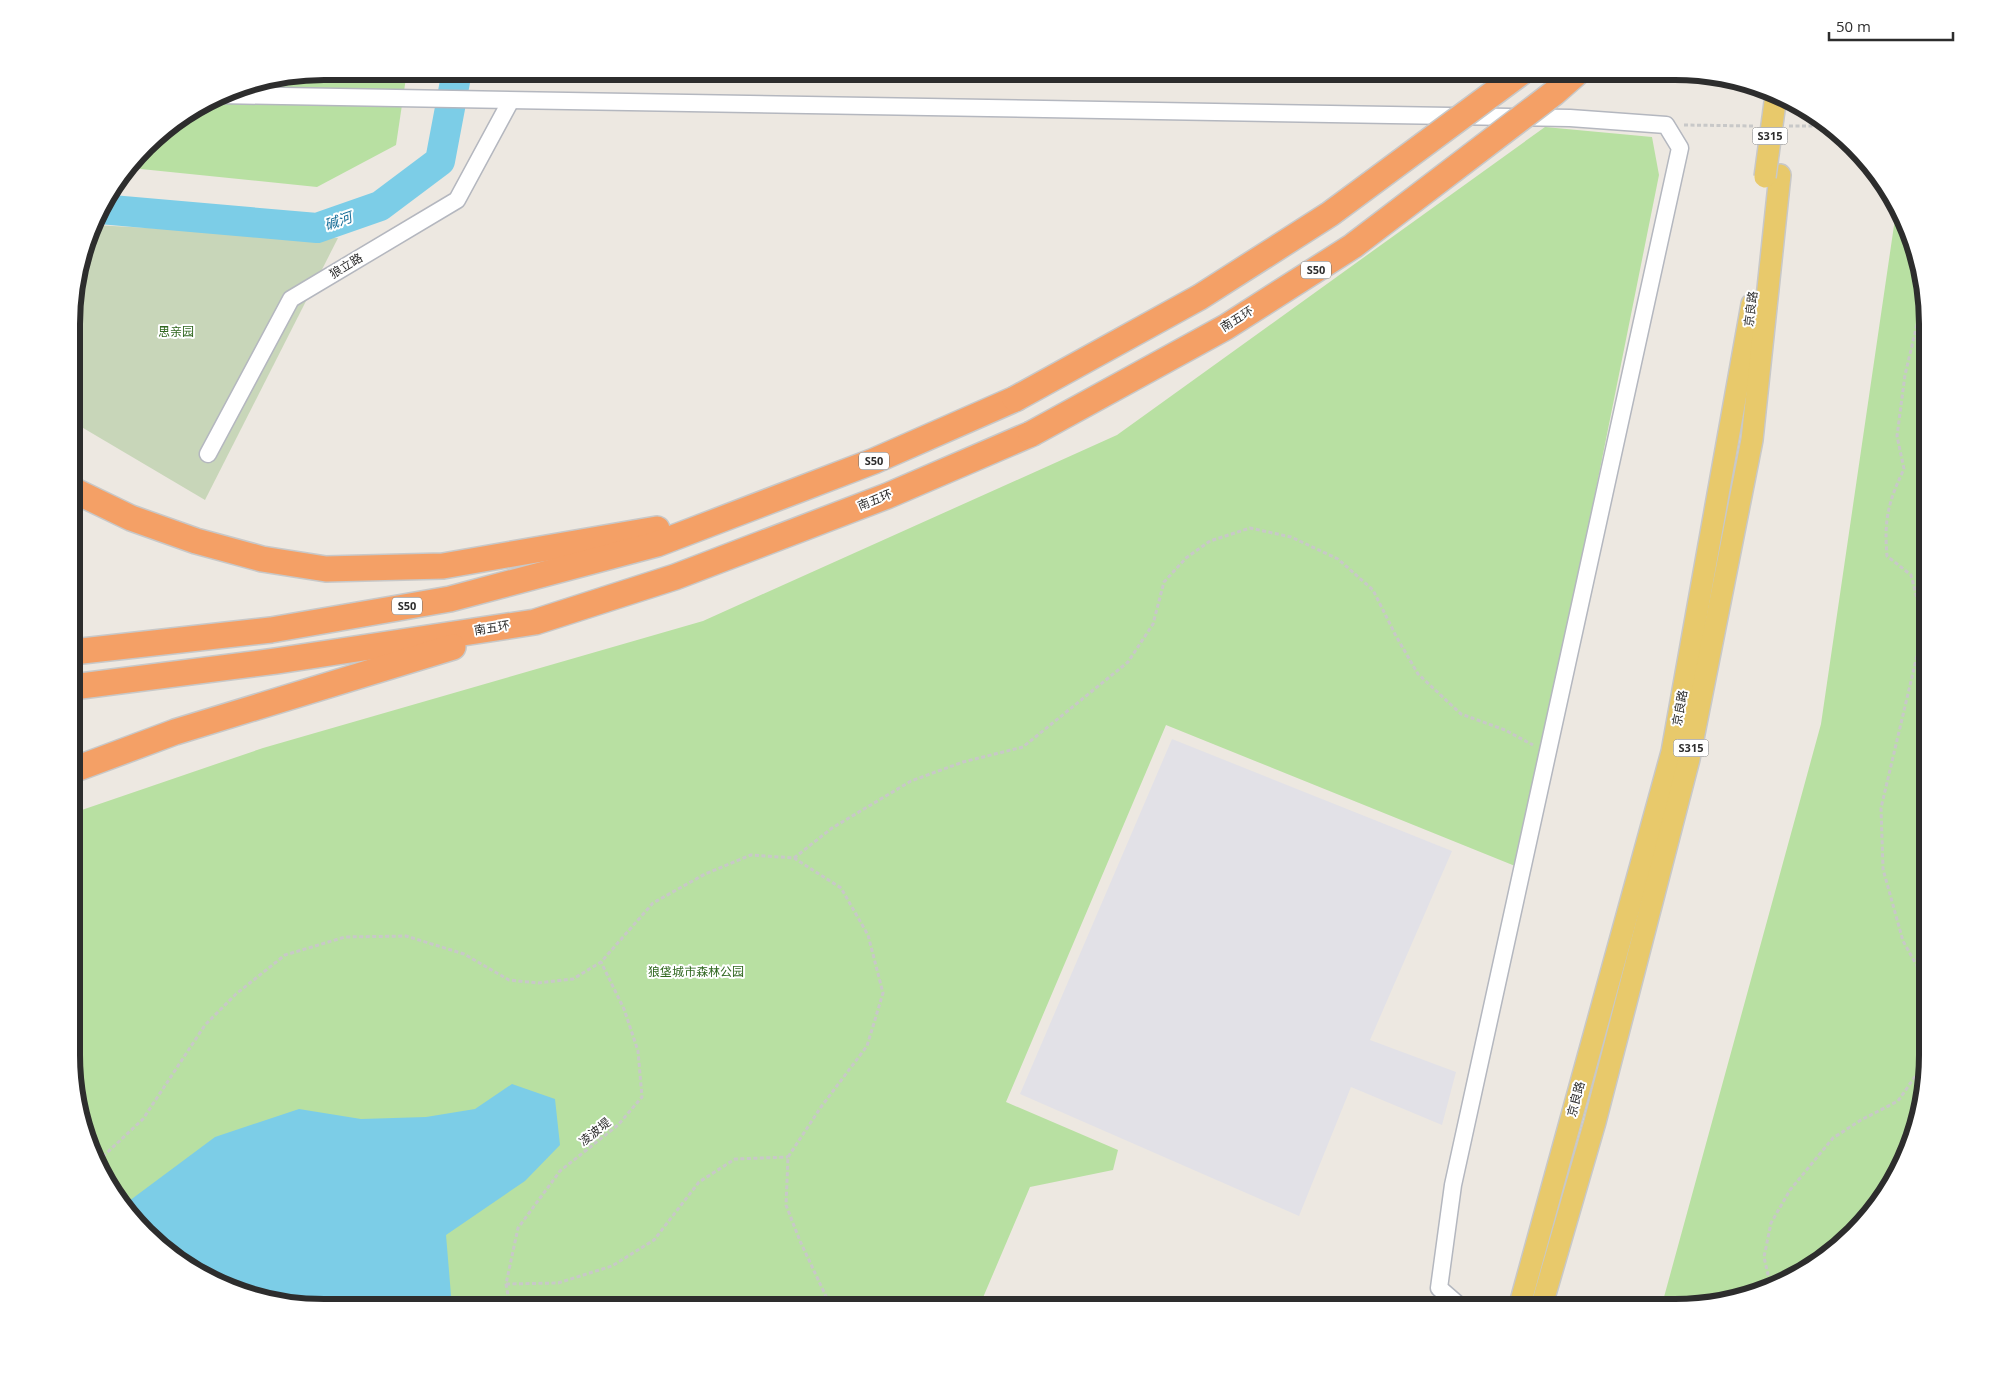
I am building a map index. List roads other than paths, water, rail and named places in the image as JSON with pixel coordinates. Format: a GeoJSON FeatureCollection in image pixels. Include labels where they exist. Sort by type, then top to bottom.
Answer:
{"type":"FeatureCollection","features":[{"type":"Feature","properties":{"kind":"highway","name":"S50"},"geometry":{"type":"LineString","coordinates":[[80,651],[271,630],[450,599],[657,544],[874,461],[1015,399],[1200,297],[1322,219],[1511,80]]}},
{"type":"Feature","properties":{"kind":"highway","name":"南五环"},"geometry":{"type":"LineString","coordinates":[[80,686],[276,661],[535,622],[693,570],[886,496],[1031,434],[1226,327],[1353,246],[1569,80]]}},
{"type":"Feature","properties":{"kind":"highway"},"geometry":{"type":"LineString","coordinates":[[80,493],[131,518],[196,542],[262,559],[326,569],[443,566],[730,516]]}},
{"type":"Feature","properties":{"kind":"highway"},"geometry":{"type":"LineString","coordinates":[[80,767],[175,732],[535,622]]}},
{"type":"Feature","properties":{"kind":"main road","name":"京良路"},"geometry":{"type":"LineString","coordinates":[[1544,1299],[1595,1122],[1689,759],[1752,440],[1772,176],[1776,102]]}},
{"type":"Feature","properties":{"kind":"main road","name":"京良路"},"geometry":{"type":"LineString","coordinates":[[1521,1299],[1672,752],[1751,320],[1772,176],[1788,108]]}},
{"type":"Feature","properties":{"kind":"street"},"geometry":{"type":"LineString","coordinates":[[239,95],[510,102],[808,104],[1570,118],[1666,125],[1680,148],[1453,1185],[1439,1288],[1452,1299]]}},
{"type":"Feature","properties":{"kind":"street","name":"狼立路"},"geometry":{"type":"LineString","coordinates":[[208,454],[291,299],[457,200],[510,102]]}},
{"type":"Feature","properties":{"kind":"water"},"geometry":{"type":"Polygon","coordinates":[[[512,1084],[555,1099],[560,1145],[525,1181],[446,1235],[451,1299],[324,1299],[292,1297],[261,1291],[216,1274],[188,1258],[151,1228],[128,1202],[215,1137],[299,1109],[361,1119],[426,1117],[475,1109],[512,1084]]]}},
{"type":"Feature","properties":{"kind":"waterway","name":"碱河"},"geometry":{"type":"LineString","coordinates":[[109,210],[317,228],[380,206],[440,161],[455,80]]}},
{"type":"Feature","properties":{"kind":"park label","name":"思亲园"},"geometry":{"type":"Point","coordinates":[176,332]}},
{"type":"Feature","properties":{"kind":"park label","name":"狼垡城市森林公园"},"geometry":{"type":"Point","coordinates":[696,972]}}]}
